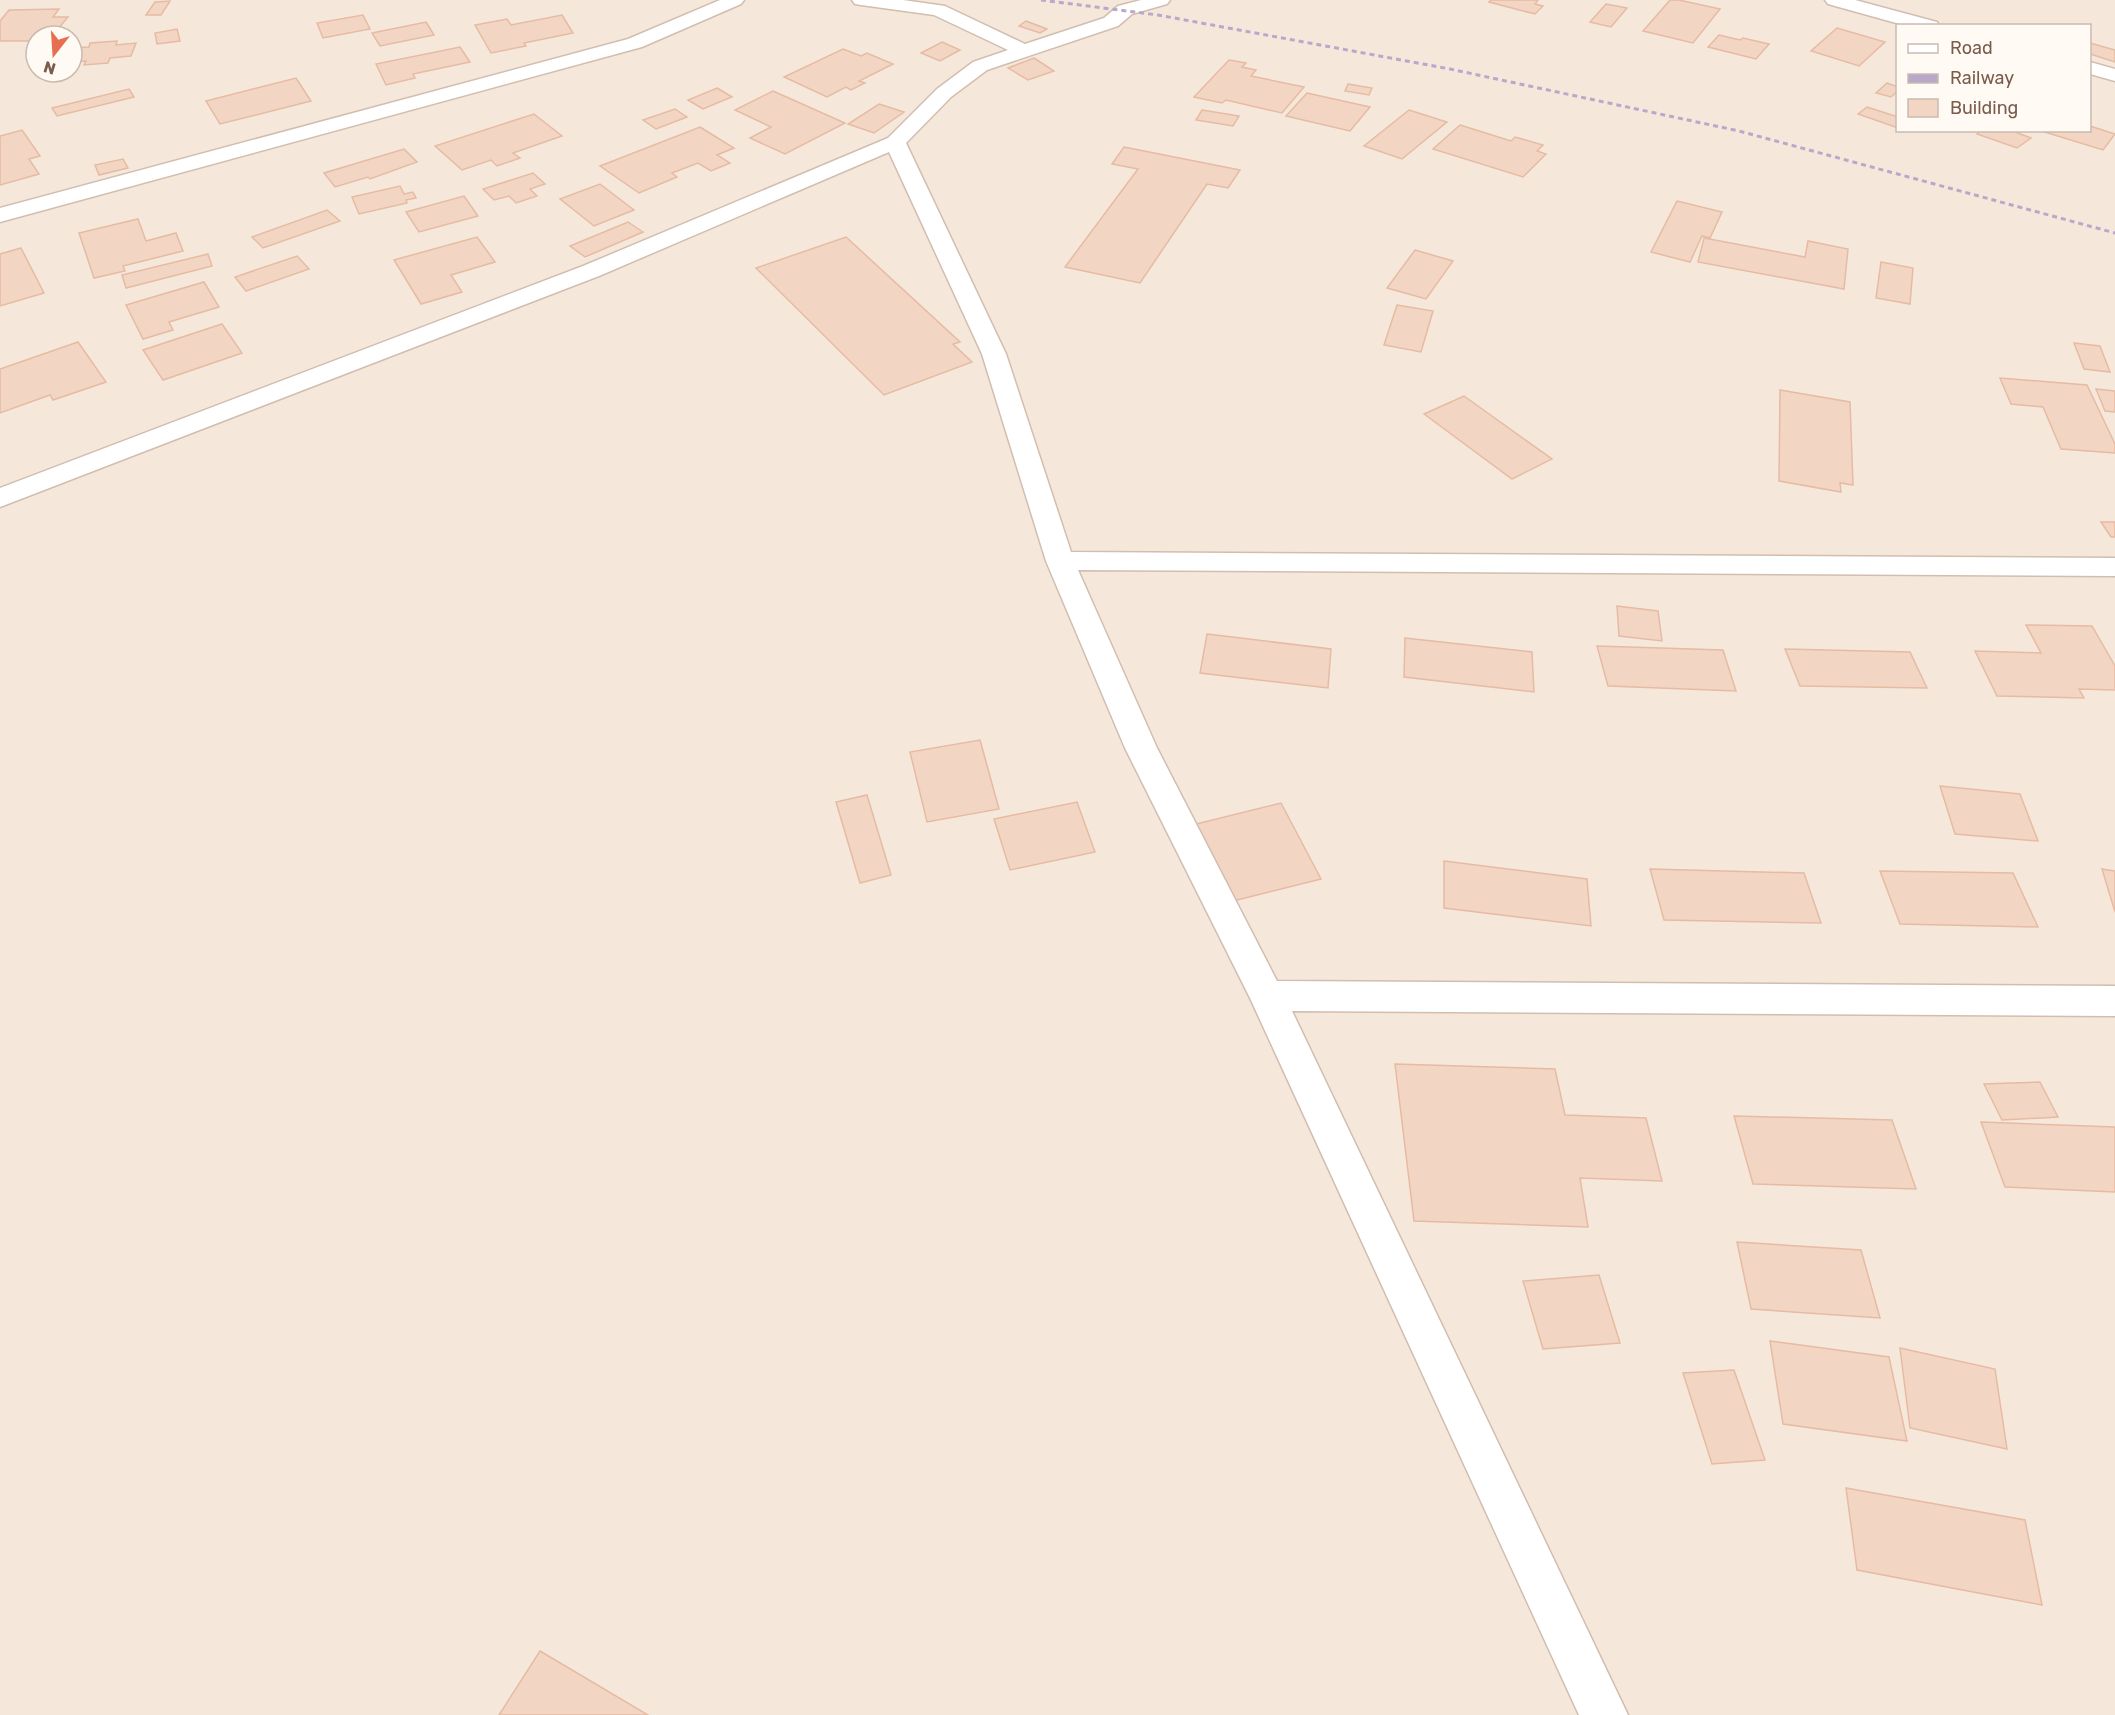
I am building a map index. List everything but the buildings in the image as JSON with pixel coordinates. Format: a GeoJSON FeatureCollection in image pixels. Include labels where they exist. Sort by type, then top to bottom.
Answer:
{"type":"FeatureCollection","features":[{"type":"Feature","properties":{"kind":"street"},"geometry":{"type":"LineString","coordinates":[[0,215],[635,43],[735,0]]}},
{"type":"Feature","properties":{"kind":"street"},"geometry":{"type":"LineString","coordinates":[[861,0],[938,10],[1022,50]]}},
{"type":"Feature","properties":{"kind":"street"},"geometry":{"type":"LineString","coordinates":[[0,498],[591,271],[895,142],[944,93],[980,66],[1111,22],[1125,10],[1161,0]]}},
{"type":"Feature","properties":{"kind":"street"},"geometry":{"type":"LineString","coordinates":[[1834,0],[1923,24]]}},
{"type":"Feature","properties":{"kind":"street"},"geometry":{"type":"LineString","coordinates":[[2091,68],[2115,75]]}},
{"type":"Feature","properties":{"kind":"street"},"geometry":{"type":"LineString","coordinates":[[895,142],[994,354],[1060,561],[1141,748],[1267,996],[1604,1715]]}},
{"type":"Feature","properties":{"kind":"street"},"geometry":{"type":"LineString","coordinates":[[1060,561],[2115,567]]}},
{"type":"Feature","properties":{"kind":"street"},"geometry":{"type":"LineString","coordinates":[[1267,996],[2115,1001]]}},
{"type":"Feature","properties":{"kind":"shaded area"},"geometry":{"type":"Polygon","coordinates":[[[0,0],[2115,0],[2115,1715],[0,1715],[0,0]]]}},
{"type":"Feature","properties":{"kind":"railway"},"geometry":{"type":"LineString","coordinates":[[1041,0],[1158,15],[1450,69],[1739,131],[2115,233]]}}]}
